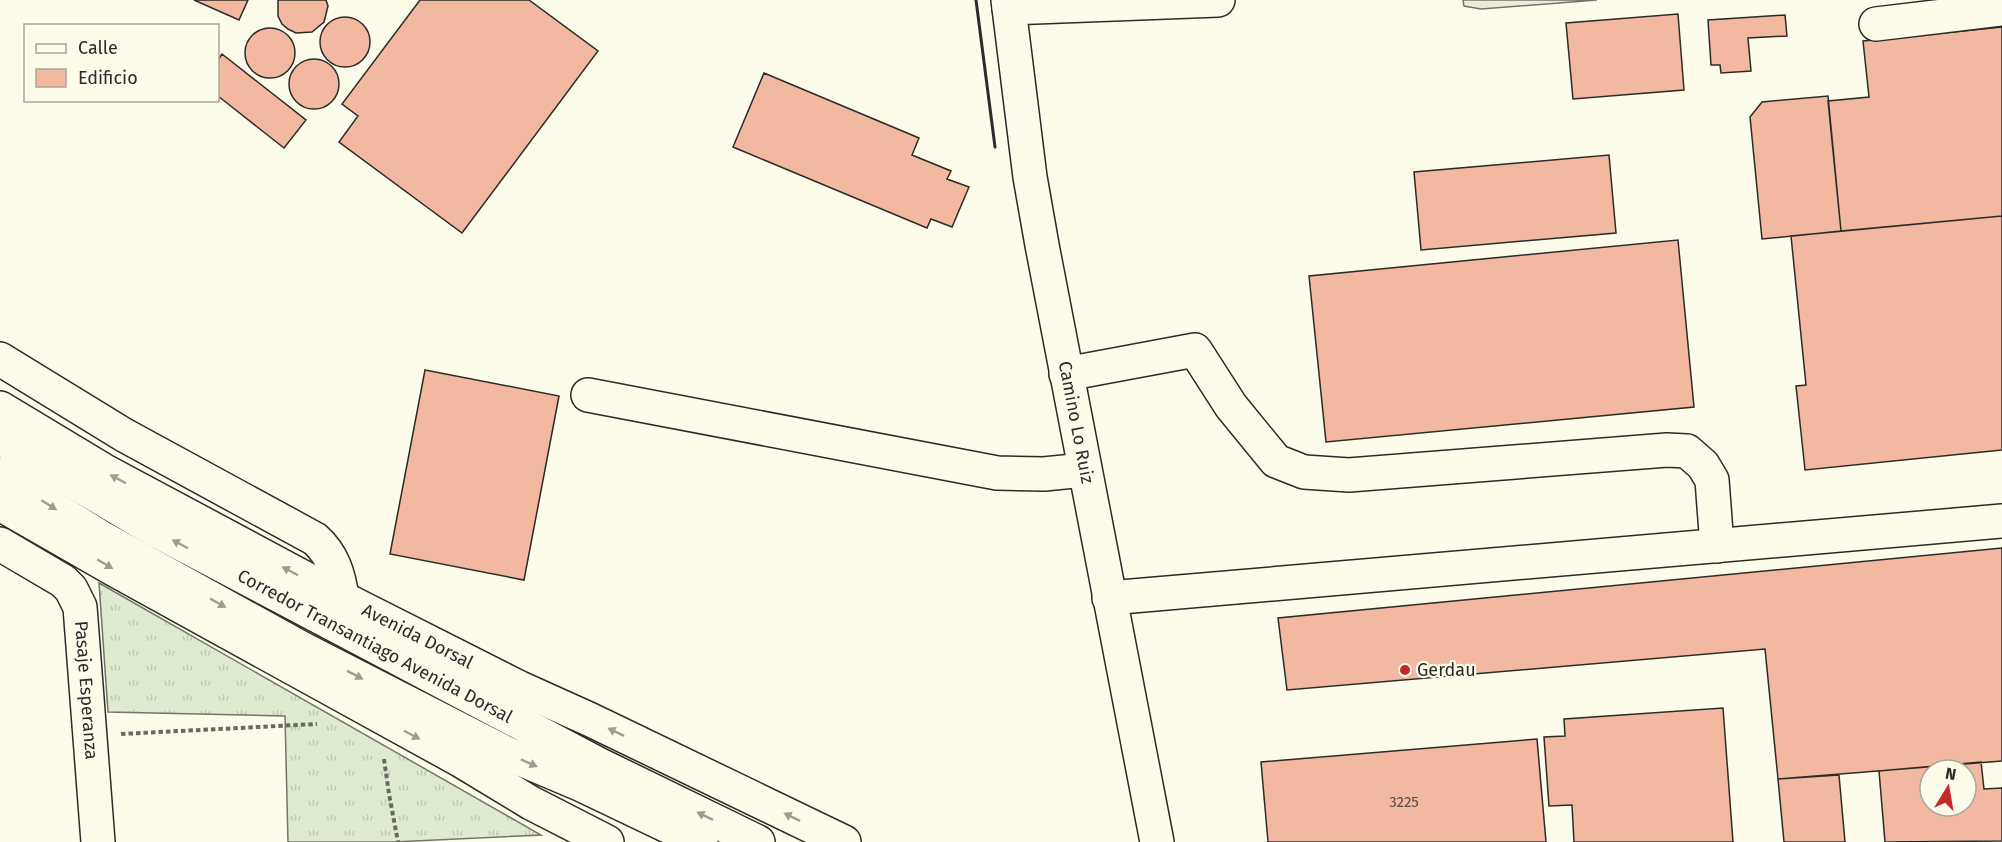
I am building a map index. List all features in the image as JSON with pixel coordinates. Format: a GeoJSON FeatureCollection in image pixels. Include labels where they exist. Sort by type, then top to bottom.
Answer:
{"type":"FeatureCollection","features":[{"type":"Feature","properties":{"kind":"main road"},"geometry":{"type":"LineString","coordinates":[[1009,4],[1218,0]]}},
{"type":"Feature","properties":{"kind":"main road","name":"Camino Lo Ruiz"},"geometry":{"type":"LineString","coordinates":[[1009,4],[1030,177],[1084,470],[1157,842]]}},
{"type":"Feature","properties":{"kind":"main road"},"geometry":{"type":"LineString","coordinates":[[1876,24],[2002,9]]}},
{"type":"Feature","properties":{"kind":"main road"},"geometry":{"type":"LineString","coordinates":[[1066,374],[1195,350],[1231,406],[1276,461],[1304,472],[1349,475],[1667,450],[1687,451],[1703,465],[1712,480],[1717,546]]}},
{"type":"Feature","properties":{"kind":"main road"},"geometry":{"type":"LineString","coordinates":[[0,359],[124,435],[315,539],[323,546],[336,568],[342,598]]}},
{"type":"Feature","properties":{"kind":"main road"},"geometry":{"type":"LineString","coordinates":[[588,395],[997,472],[1044,474],[1084,470]]}},
{"type":"Feature","properties":{"kind":"main road","name":"Avenida Dorsal"},"geometry":{"type":"LineString","coordinates":[[0,408],[103,470],[342,598],[520,688],[844,842]]}},
{"type":"Feature","properties":{"kind":"main road","name":"Corredor Transantiago Avenida Dorsal"},"geometry":{"type":"LineString","coordinates":[[0,438],[164,535],[600,765],[758,842]]}},
{"type":"Feature","properties":{"kind":"main road","name":"Corredor Transantiago Avenida Dorsal"},"geometry":{"type":"LineString","coordinates":[[0,474],[102,538],[303,649],[506,753],[582,785],[701,842]]}},
{"type":"Feature","properties":{"kind":"main road"},"geometry":{"type":"LineString","coordinates":[[0,504],[386,721],[460,760],[531,803],[607,842]]}},
{"type":"Feature","properties":{"kind":"main road"},"geometry":{"type":"LineString","coordinates":[[1109,598],[2002,521]]}},
{"type":"Feature","properties":{"kind":"main road","name":"Pasaje Esperanza"},"geometry":{"type":"LineString","coordinates":[[0,544],[63,581],[78,599],[98,842]]}},
{"type":"Feature","properties":{"kind":"path"},"geometry":{"type":"LineString","coordinates":[[90,735],[318,724]]}},
{"type":"Feature","properties":{"kind":"path"},"geometry":{"type":"LineString","coordinates":[[384,759],[398,842]]}},
{"type":"Feature","properties":{"kind":"green space"},"geometry":{"type":"Polygon","coordinates":[[[99,583],[541,835],[393,842],[288,842],[285,716],[108,712],[99,583]]]}},
{"type":"Feature","properties":{"kind":"shaded area"},"geometry":{"type":"Polygon","coordinates":[[[1463,0],[1597,0],[1481,9],[1464,6],[1463,0]]]}},
{"type":"Feature","properties":{"kind":"building"},"geometry":{"type":"Polygon","coordinates":[[[194,0],[248,0],[239,20],[194,0]]]}},
{"type":"Feature","properties":{"kind":"building"},"geometry":{"type":"Polygon","coordinates":[[[278,0],[326,0],[328,6],[324,22],[312,32],[296,33],[282,24],[278,16],[278,0]]]}},
{"type":"Feature","properties":{"kind":"building"},"geometry":{"type":"Polygon","coordinates":[[[420,0],[529,0],[598,51],[462,233],[339,142],[358,116],[342,104],[420,0]]]}},
{"type":"Feature","properties":{"kind":"building"},"geometry":{"type":"Polygon","coordinates":[[[1678,14],[1684,90],[1573,99],[1566,23],[1678,14]]]}},
{"type":"Feature","properties":{"kind":"building"},"geometry":{"type":"Polygon","coordinates":[[[1785,15],[1787,36],[1748,38],[1751,71],[1721,73],[1720,65],[1711,65],[1708,20],[1785,15]]]}},
{"type":"Feature","properties":{"kind":"building"},"geometry":{"type":"Polygon","coordinates":[[[340,17],[350,17],[363,24],[370,37],[370,47],[363,60],[350,67],[340,67],[331,63],[324,56],[320,47],[320,37],[324,28],[331,21],[340,17]]]}},
{"type":"Feature","properties":{"kind":"building"},"geometry":{"type":"Polygon","coordinates":[[[2002,27],[2002,216],[1841,231],[1828,101],[1869,97],[1863,41],[2002,27]]]}},
{"type":"Feature","properties":{"kind":"building"},"geometry":{"type":"Polygon","coordinates":[[[265,28],[275,28],[288,35],[295,48],[295,58],[288,71],[275,78],[265,78],[256,74],[249,67],[245,58],[245,48],[249,39],[256,32],[265,28]]]}},
{"type":"Feature","properties":{"kind":"building"},"geometry":{"type":"Polygon","coordinates":[[[222,54],[306,120],[284,148],[219,97],[219,58],[222,54]]]}},
{"type":"Feature","properties":{"kind":"building"},"geometry":{"type":"Polygon","coordinates":[[[309,59],[319,59],[332,66],[339,79],[339,89],[332,102],[319,109],[309,109],[300,105],[293,98],[289,89],[289,79],[293,70],[300,63],[309,59]]]}},
{"type":"Feature","properties":{"kind":"building"},"geometry":{"type":"Polygon","coordinates":[[[764,73],[919,138],[912,155],[951,171],[947,179],[969,187],[952,227],[931,219],[927,228],[733,147],[764,73]]]}},
{"type":"Feature","properties":{"kind":"building"},"geometry":{"type":"Polygon","coordinates":[[[1828,96],[1841,231],[1762,239],[1750,117],[1762,102],[1828,96]]]}},
{"type":"Feature","properties":{"kind":"building"},"geometry":{"type":"Polygon","coordinates":[[[1609,155],[1616,233],[1421,250],[1414,172],[1609,155]]]}},
{"type":"Feature","properties":{"kind":"building"},"geometry":{"type":"Polygon","coordinates":[[[2002,216],[2002,450],[1805,470],[1796,386],[1806,385],[1791,236],[2002,216]]]}},
{"type":"Feature","properties":{"kind":"building"},"geometry":{"type":"Polygon","coordinates":[[[1678,240],[1694,407],[1326,442],[1309,276],[1678,240]]]}},
{"type":"Feature","properties":{"kind":"building"},"geometry":{"type":"Polygon","coordinates":[[[425,370],[559,396],[524,580],[390,554],[425,370]]]}},
{"type":"Feature","properties":{"kind":"building","name":"Gerdau"},"geometry":{"type":"Polygon","coordinates":[[[2002,548],[2002,761],[1978,763],[1978,758],[1918,758],[1918,768],[1778,779],[1765,649],[1287,690],[1278,618],[2002,548]]]}},
{"type":"Feature","properties":{"kind":"building"},"geometry":{"type":"Polygon","coordinates":[[[1723,708],[1733,842],[1574,842],[1572,805],[1549,806],[1544,737],[1565,736],[1564,719],[1723,708]]]}},
{"type":"Feature","properties":{"kind":"building"},"geometry":{"type":"Polygon","coordinates":[[[1537,739],[1546,842],[1268,842],[1261,762],[1537,739]]]}},
{"type":"Feature","properties":{"kind":"building"},"geometry":{"type":"Polygon","coordinates":[[[1978,762],[1981,762],[1984,789],[2002,788],[2002,841],[1885,842],[1879,771],[1918,768],[1918,818],[1978,818],[1978,762]]]}},
{"type":"Feature","properties":{"kind":"building"},"geometry":{"type":"Polygon","coordinates":[[[1839,775],[1845,842],[1784,842],[1778,779],[1839,775]]]}},
{"type":"Feature","properties":{"kind":"wall"},"geometry":{"type":"LineString","coordinates":[[976,0],[995,147]]}},
{"type":"Feature","properties":{"kind":"place","name":"Gerdau"},"geometry":{"type":"Point","coordinates":[1405,670]}}]}
